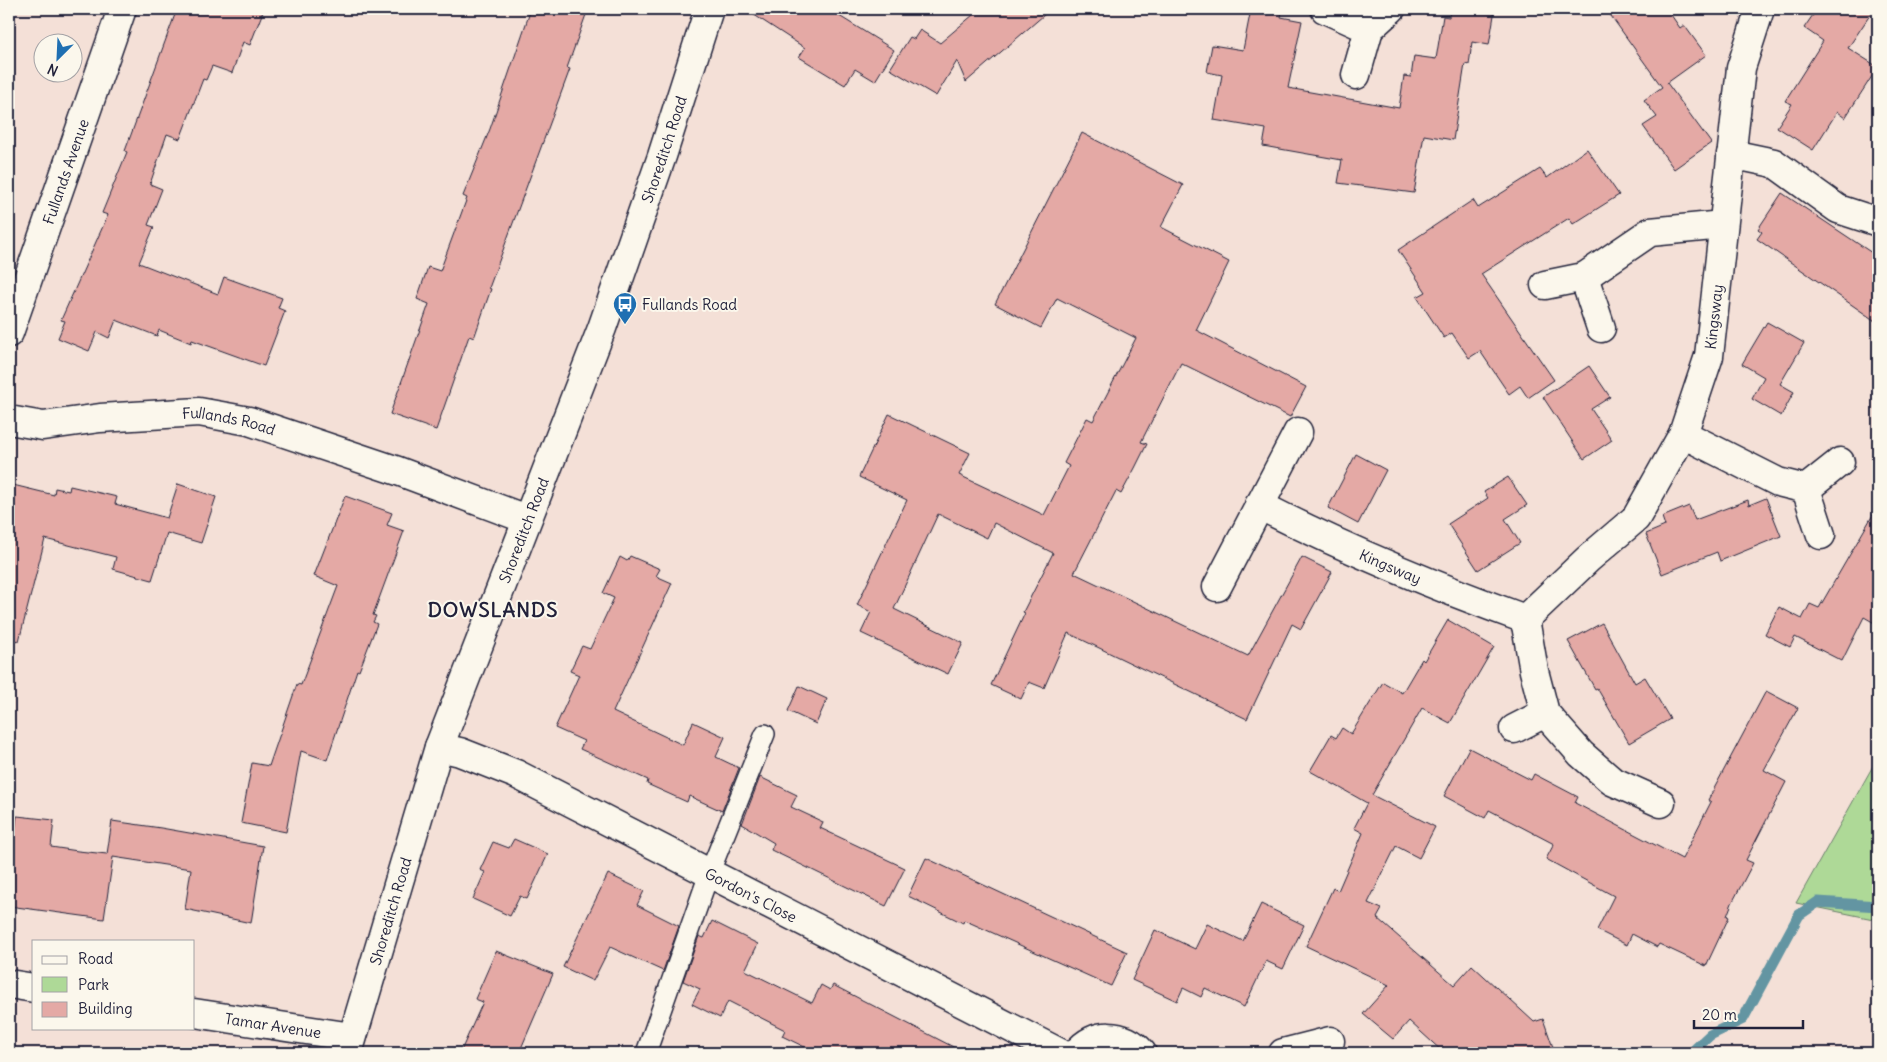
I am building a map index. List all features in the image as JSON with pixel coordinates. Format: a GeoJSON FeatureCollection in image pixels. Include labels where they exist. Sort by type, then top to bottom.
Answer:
{"type":"FeatureCollection","features":[{"type":"Feature","properties":{"kind":"street","name":"Fullands Avenue"},"geometry":{"type":"LineString","coordinates":[[9,333],[122,9]]}},
{"type":"Feature","properties":{"kind":"street","name":"Shoreditch Road"},"geometry":{"type":"LineString","coordinates":[[350,1045],[439,748],[526,519],[602,328],[662,156],[709,9]]}},
{"type":"Feature","properties":{"kind":"street"},"geometry":{"type":"LineString","coordinates":[[1326,9],[1369,29]]}},
{"type":"Feature","properties":{"kind":"street"},"geometry":{"type":"LineString","coordinates":[[1356,75],[1369,29],[1391,9]]}},
{"type":"Feature","properties":{"kind":"street","name":"Kingsway"},"geometry":{"type":"LineString","coordinates":[[1260,505],[1316,534],[1380,562],[1525,619],[1588,558],[1636,518],[1683,434],[1709,356],[1741,68],[1760,9]]}},
{"type":"Feature","properties":{"kind":"street"},"geometry":{"type":"LineString","coordinates":[[1731,154],[1774,164],[1838,209],[1878,222]]}},
{"type":"Feature","properties":{"kind":"street"},"geometry":{"type":"LineString","coordinates":[[1545,285],[1584,277],[1650,232],[1723,225]]}},
{"type":"Feature","properties":{"kind":"street"},"geometry":{"type":"LineString","coordinates":[[1584,277],[1601,328]]}},
{"type":"Feature","properties":{"kind":"street","name":"Fullands Road"},"geometry":{"type":"LineString","coordinates":[[9,420],[43,426],[100,418],[199,412],[248,420],[398,471],[526,519]]}},
{"type":"Feature","properties":{"kind":"street"},"geometry":{"type":"LineString","coordinates":[[1217,587],[1298,432]]}},
{"type":"Feature","properties":{"kind":"street"},"geometry":{"type":"LineString","coordinates":[[1683,434],[1778,482],[1806,488],[1840,462]]}},
{"type":"Feature","properties":{"kind":"street"},"geometry":{"type":"LineString","coordinates":[[1806,488],[1822,535]]}},
{"type":"Feature","properties":{"kind":"street"},"geometry":{"type":"LineString","coordinates":[[1525,619],[1534,671],[1545,714],[1581,754],[1612,781],[1661,802]]}},
{"type":"Feature","properties":{"kind":"street"},"geometry":{"type":"LineString","coordinates":[[1514,729],[1545,714]]}},
{"type":"Feature","properties":{"kind":"street","name":"Gordon's Close"},"geometry":{"type":"LineString","coordinates":[[439,748],[460,752],[516,774],[1060,1053]]}},
{"type":"Feature","properties":{"kind":"street"},"geometry":{"type":"LineString","coordinates":[[9,984],[32,988]]}},
{"type":"Feature","properties":{"kind":"street","name":"Tamar Avenue"},"geometry":{"type":"LineString","coordinates":[[195,1013],[350,1045]]}},
{"type":"Feature","properties":{"kind":"street"},"geometry":{"type":"LineString","coordinates":[[1077,1053],[1082,1046],[1096,1038],[1113,1036],[1128,1041],[1142,1053]]}},
{"type":"Feature","properties":{"kind":"street"},"geometry":{"type":"LineString","coordinates":[[1283,1053],[1330,1041]]}},
{"type":"Feature","properties":{"kind":"lane"},"geometry":{"type":"LineString","coordinates":[[646,1053],[710,874],[765,734]]}},
{"type":"Feature","properties":{"kind":"green space"},"geometry":{"type":"Polygon","coordinates":[[[1878,757],[1878,920],[1796,903],[1878,757]]]}},
{"type":"Feature","properties":{"kind":"building"},"geometry":{"type":"Polygon","coordinates":[[[177,9],[264,9],[250,45],[243,42],[232,73],[212,66],[206,80],[203,79],[180,139],[167,134],[150,184],[162,189],[148,225],[154,227],[139,263],[218,294],[224,277],[282,298],[278,308],[285,311],[264,366],[192,340],[191,343],[159,330],[157,336],[116,320],[109,338],[97,332],[89,351],[58,338],[65,321],[61,320],[108,215],[102,213],[127,152],[125,151],[177,9]]]}},
{"type":"Feature","properties":{"kind":"building"},"geometry":{"type":"Polygon","coordinates":[[[531,9],[588,9],[567,68],[570,69],[489,288],[491,289],[474,338],[469,336],[436,430],[390,414],[429,304],[417,299],[428,267],[440,271],[467,198],[463,196],[490,129],[531,9]]]}},
{"type":"Feature","properties":{"kind":"building"},"geometry":{"type":"Polygon","coordinates":[[[745,9],[828,9],[894,50],[875,81],[855,69],[845,85],[799,57],[805,48],[745,9]]]}},
{"type":"Feature","properties":{"kind":"building"},"geometry":{"type":"Polygon","coordinates":[[[980,9],[1051,9],[966,82],[957,61],[936,96],[890,69],[910,37],[914,39],[920,30],[940,43],[980,9]]]}},
{"type":"Feature","properties":{"kind":"building"},"geometry":{"type":"Polygon","coordinates":[[[1251,9],[1283,9],[1281,17],[1302,21],[1288,88],[1399,108],[1404,76],[1411,77],[1414,56],[1436,59],[1443,16],[1449,17],[1450,9],[1495,9],[1489,45],[1472,42],[1469,65],[1465,64],[1453,140],[1424,135],[1414,193],[1338,183],[1342,160],[1263,146],[1266,129],[1214,120],[1222,75],[1207,72],[1212,45],[1243,50],[1251,9]]]}},
{"type":"Feature","properties":{"kind":"building"},"geometry":{"type":"Polygon","coordinates":[[[1606,9],[1667,9],[1680,28],[1684,25],[1706,55],[1667,83],[1711,143],[1674,169],[1643,126],[1657,117],[1644,100],[1662,87],[1606,9]]]}},
{"type":"Feature","properties":{"kind":"building"},"geometry":{"type":"Polygon","coordinates":[[[1817,9],[1874,9],[1848,48],[1878,67],[1845,118],[1837,112],[1813,150],[1777,127],[1792,104],[1785,101],[1823,41],[1804,28],[1817,9]]]}},
{"type":"Feature","properties":{"kind":"building"},"geometry":{"type":"Polygon","coordinates":[[[1082,133],[1183,185],[1161,227],[1229,262],[1196,330],[1306,387],[1290,417],[1181,363],[1141,442],[1147,444],[1135,468],[1121,494],[1116,491],[1074,573],[1248,656],[1302,557],[1332,572],[1301,629],[1292,624],[1247,719],[1068,633],[1044,688],[1029,682],[1021,699],[991,685],[1025,613],[1023,612],[1053,553],[994,523],[987,538],[938,514],[894,609],[963,643],[948,674],[861,633],[871,612],[857,605],[907,500],[859,477],[889,414],[970,453],[959,475],[1044,515],[1069,466],[1064,463],[1087,418],[1093,421],[1136,338],[1057,298],[1041,328],[995,304],[1082,133]]]}},
{"type":"Feature","properties":{"kind":"building"},"geometry":{"type":"Polygon","coordinates":[[[1587,149],[1619,195],[1573,224],[1569,218],[1481,274],[1554,380],[1528,398],[1520,386],[1509,394],[1480,351],[1469,358],[1452,333],[1444,338],[1417,297],[1426,292],[1398,250],[1473,200],[1478,208],[1540,169],[1547,178],[1587,149]]]}},
{"type":"Feature","properties":{"kind":"building"},"geometry":{"type":"Polygon","coordinates":[[[1782,193],[1878,257],[1878,323],[1757,239],[1762,232],[1758,229],[1782,193]]]}},
{"type":"Feature","properties":{"kind":"building"},"geometry":{"type":"Polygon","coordinates":[[[1767,322],[1804,343],[1780,384],[1794,392],[1781,416],[1752,399],[1764,377],[1742,364],[1767,322]]]}},
{"type":"Feature","properties":{"kind":"building"},"geometry":{"type":"Polygon","coordinates":[[[1589,366],[1610,397],[1591,409],[1612,440],[1584,459],[1543,397],[1589,366]]]}},
{"type":"Feature","properties":{"kind":"building"},"geometry":{"type":"Polygon","coordinates":[[[1356,454],[1386,470],[1358,524],[1328,508],[1356,454]]]}},
{"type":"Feature","properties":{"kind":"building"},"geometry":{"type":"Polygon","coordinates":[[[1508,477],[1527,505],[1505,519],[1520,543],[1478,570],[1448,524],[1488,498],[1484,492],[1508,477]]]}},
{"type":"Feature","properties":{"kind":"building"},"geometry":{"type":"Polygon","coordinates":[[[9,484],[54,495],[55,488],[69,491],[70,486],[117,497],[115,504],[167,518],[178,484],[216,497],[201,543],[167,533],[152,580],[113,569],[116,557],[45,539],[19,641],[9,639],[9,484]]]}},
{"type":"Feature","properties":{"kind":"building"},"geometry":{"type":"Polygon","coordinates":[[[345,496],[392,513],[387,525],[404,531],[373,615],[376,616],[373,622],[377,624],[359,671],[357,670],[327,760],[301,751],[286,832],[241,823],[252,763],[269,766],[297,684],[301,685],[338,586],[314,576],[345,496]]]}},
{"type":"Feature","properties":{"kind":"building"},"geometry":{"type":"Polygon","coordinates":[[[1766,498],[1781,536],[1720,561],[1717,552],[1662,574],[1646,534],[1665,526],[1662,517],[1689,506],[1695,520],[1748,500],[1749,505],[1766,498]]]}},
{"type":"Feature","properties":{"kind":"building"},"geometry":{"type":"Polygon","coordinates":[[[1878,506],[1878,625],[1864,617],[1842,661],[1795,637],[1790,647],[1765,634],[1779,607],[1802,619],[1810,604],[1819,608],[1878,506]]]}},
{"type":"Feature","properties":{"kind":"building"},"geometry":{"type":"Polygon","coordinates":[[[630,556],[660,569],[656,576],[672,583],[613,712],[683,745],[693,722],[725,737],[716,757],[739,768],[722,811],[689,796],[687,802],[647,784],[648,780],[580,749],[584,741],[555,728],[579,675],[570,671],[582,646],[590,649],[614,598],[603,593],[620,557],[627,561],[630,556]]]}},
{"type":"Feature","properties":{"kind":"building"},"geometry":{"type":"Polygon","coordinates":[[[1448,620],[1494,647],[1450,723],[1422,708],[1372,795],[1435,827],[1419,858],[1396,846],[1368,903],[1382,909],[1377,918],[1454,985],[1472,965],[1534,1022],[1543,1019],[1555,1053],[1444,1053],[1409,1021],[1393,1039],[1363,1014],[1389,985],[1306,946],[1333,888],[1338,891],[1363,833],[1354,828],[1367,803],[1310,771],[1331,735],[1336,738],[1342,728],[1351,734],[1383,682],[1402,693],[1422,659],[1424,661],[1448,620]]]}},
{"type":"Feature","properties":{"kind":"building"},"geometry":{"type":"Polygon","coordinates":[[[1602,623],[1635,683],[1645,677],[1670,719],[1629,743],[1568,641],[1602,623]]]}},
{"type":"Feature","properties":{"kind":"building"},"geometry":{"type":"Polygon","coordinates":[[[799,686],[827,699],[816,724],[788,711],[799,686]]]}},
{"type":"Feature","properties":{"kind":"building"},"geometry":{"type":"Polygon","coordinates":[[[1766,691],[1798,708],[1764,770],[1786,782],[1746,860],[1753,863],[1732,903],[1727,916],[1729,917],[1706,966],[1659,944],[1657,947],[1632,934],[1627,945],[1597,930],[1614,896],[1546,859],[1554,844],[1489,810],[1485,818],[1444,796],[1469,748],[1531,780],[1534,774],[1578,797],[1575,803],[1682,859],[1711,802],[1708,800],[1766,691]]]}},
{"type":"Feature","properties":{"kind":"building"},"geometry":{"type":"Polygon","coordinates":[[[760,777],[797,795],[791,807],[823,822],[820,828],[905,868],[886,906],[771,850],[774,843],[742,824],[760,777]]]}},
{"type":"Feature","properties":{"kind":"building"},"geometry":{"type":"Polygon","coordinates":[[[17,816],[54,820],[51,847],[78,851],[107,854],[112,821],[263,846],[251,923],[185,909],[191,869],[113,857],[104,919],[9,906],[9,856],[12,856],[17,816]]]}},
{"type":"Feature","properties":{"kind":"building"},"geometry":{"type":"Polygon","coordinates":[[[514,839],[548,854],[527,899],[520,896],[510,916],[473,899],[485,872],[480,870],[493,842],[509,848],[514,839]]]}},
{"type":"Feature","properties":{"kind":"building"},"geometry":{"type":"Polygon","coordinates":[[[926,858],[1127,952],[1111,986],[964,920],[963,923],[908,896],[926,858]]]}},
{"type":"Feature","properties":{"kind":"building"},"geometry":{"type":"Polygon","coordinates":[[[608,874],[644,891],[637,905],[679,926],[663,971],[610,947],[593,981],[563,967],[608,874]]]}},
{"type":"Feature","properties":{"kind":"building"},"geometry":{"type":"Polygon","coordinates":[[[1261,904],[1304,925],[1283,969],[1266,961],[1244,1007],[1205,988],[1201,997],[1183,988],[1177,1001],[1132,980],[1155,930],[1195,949],[1207,924],[1243,941],[1261,904]]]}},
{"type":"Feature","properties":{"kind":"building"},"geometry":{"type":"Polygon","coordinates":[[[712,921],[758,944],[745,970],[812,1003],[821,985],[830,990],[833,985],[965,1053],[817,1053],[782,1036],[785,1030],[728,1001],[720,1018],[692,1004],[700,989],[683,981],[699,936],[704,938],[712,921]]]}},
{"type":"Feature","properties":{"kind":"building"},"geometry":{"type":"Polygon","coordinates":[[[496,951],[553,974],[519,1053],[460,1053],[483,1002],[475,999],[496,951]]]}},
{"type":"Feature","properties":{"kind":"waterway"},"geometry":{"type":"LineString","coordinates":[[1691,1053],[1710,1035],[1743,1019],[1799,915],[1818,902],[1878,906]]}},
{"type":"Feature","properties":{"kind":"place","name":"Fullands Road"},"geometry":{"type":"Point","coordinates":[625,325]}},
{"type":"Feature","properties":{"kind":"district","name":"DOWSLANDS"},"geometry":{"type":"Point","coordinates":[493,609]}}]}
